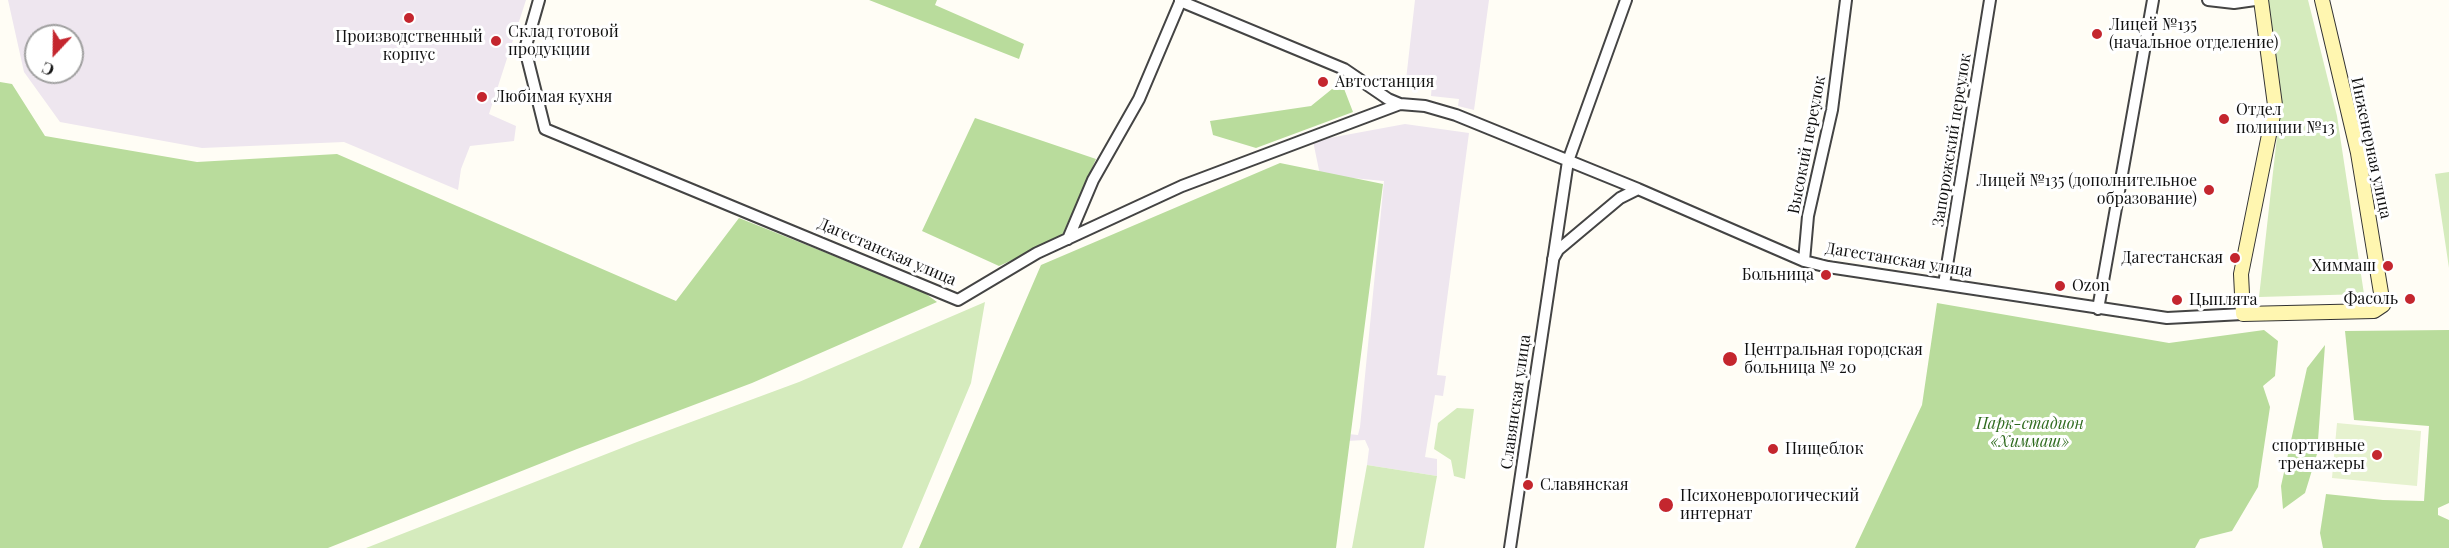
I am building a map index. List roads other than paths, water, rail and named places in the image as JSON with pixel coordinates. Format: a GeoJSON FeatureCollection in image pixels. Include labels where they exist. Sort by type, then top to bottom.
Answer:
{"type":"FeatureCollection","features":[{"type":"Feature","properties":{"kind":"street","name":"Дагестанская улица"},"geometry":{"type":"LineString","coordinates":[[539,0],[525,49],[545,129],[958,300],[1037,253],[1182,186],[1400,104]]}},
{"type":"Feature","properties":{"kind":"street","name":"Славянская улица"},"geometry":{"type":"LineString","coordinates":[[1510,548],[1568,161],[1626,0]]}},
{"type":"Feature","properties":{"kind":"street","name":"Высокий переулок"},"geometry":{"type":"LineString","coordinates":[[1804,261],[1808,216],[1832,110],[1846,0]]}},
{"type":"Feature","properties":{"kind":"street","name":"Запорожский переулок"},"geometry":{"type":"LineString","coordinates":[[1944,284],[1990,0]]}},
{"type":"Feature","properties":{"kind":"street"},"geometry":{"type":"LineString","coordinates":[[2098,309],[2153,0]]}},
{"type":"Feature","properties":{"kind":"street"},"geometry":{"type":"LineString","coordinates":[[2208,0],[2234,3],[2256,0]]}},
{"type":"Feature","properties":{"kind":"street"},"geometry":{"type":"LineString","coordinates":[[2243,314],[2241,274],[2275,105],[2261,0]]}},
{"type":"Feature","properties":{"kind":"street","name":"Инженерная улица"},"geometry":{"type":"LineString","coordinates":[[2322,0],[2358,153],[2383,305]]}},
{"type":"Feature","properties":{"kind":"street","name":"Дагестанская улица"},"geometry":{"type":"LineString","coordinates":[[1181,1],[1344,69],[1381,96],[1400,104],[1440,110],[1638,189],[1804,261],[1828,267],[2167,318],[2374,311],[2383,305]]}},
{"type":"Feature","properties":{"kind":"street"},"geometry":{"type":"LineString","coordinates":[[1068,239],[1093,180],[1134,109],[1181,1]]}},
{"type":"Feature","properties":{"kind":"street"},"geometry":{"type":"LineString","coordinates":[[1552,261],[1558,250],[1620,198],[1638,189]]}},
{"type":"Feature","properties":{"kind":"place","name":"Производственный корпус"},"geometry":{"type":"Point","coordinates":[409,18]}},
{"type":"Feature","properties":{"kind":"place","name":"Лицей №135 (начальное отделение)"},"geometry":{"type":"Point","coordinates":[2097,34]}},
{"type":"Feature","properties":{"kind":"place","name":"Склад готовой продукции"},"geometry":{"type":"Point","coordinates":[496,41]}},
{"type":"Feature","properties":{"kind":"place","name":"Автостанция"},"geometry":{"type":"Point","coordinates":[1323,82]}},
{"type":"Feature","properties":{"kind":"place","name":"Любимая кухня"},"geometry":{"type":"Point","coordinates":[482,97]}},
{"type":"Feature","properties":{"kind":"place","name":"Отдел полиции №13"},"geometry":{"type":"Point","coordinates":[2224,119]}},
{"type":"Feature","properties":{"kind":"place","name":"Лицей №135 (дополнительное образование)"},"geometry":{"type":"Point","coordinates":[2209,190]}},
{"type":"Feature","properties":{"kind":"place","name":"Дагестанская"},"geometry":{"type":"Point","coordinates":[2235,258]}},
{"type":"Feature","properties":{"kind":"place","name":"Химмаш"},"geometry":{"type":"Point","coordinates":[2388,266]}},
{"type":"Feature","properties":{"kind":"place","name":"Больница"},"geometry":{"type":"Point","coordinates":[1826,275]}},
{"type":"Feature","properties":{"kind":"place","name":"Ozon"},"geometry":{"type":"Point","coordinates":[2060,286]}},
{"type":"Feature","properties":{"kind":"place","name":"Фасоль"},"geometry":{"type":"Point","coordinates":[2410,299]}},
{"type":"Feature","properties":{"kind":"place","name":"Цыплята"},"geometry":{"type":"Point","coordinates":[2177,300]}},
{"type":"Feature","properties":{"kind":"place","name":"Центральная городская больница № 20"},"geometry":{"type":"Point","coordinates":[1730,359]}},
{"type":"Feature","properties":{"kind":"place","name":"Пищеблок"},"geometry":{"type":"Point","coordinates":[1773,449]}},
{"type":"Feature","properties":{"kind":"place","name":"спортивные тренажеры"},"geometry":{"type":"Point","coordinates":[2377,455]}},
{"type":"Feature","properties":{"kind":"place","name":"Славянская"},"geometry":{"type":"Point","coordinates":[1528,485]}},
{"type":"Feature","properties":{"kind":"place","name":"Психоневрологический интернат"},"geometry":{"type":"Point","coordinates":[1666,505]}},
{"type":"Feature","properties":{"kind":"park label","name":"Парк-стадион «Химмаш»"},"geometry":{"type":"Point","coordinates":[2030,433]}}]}
